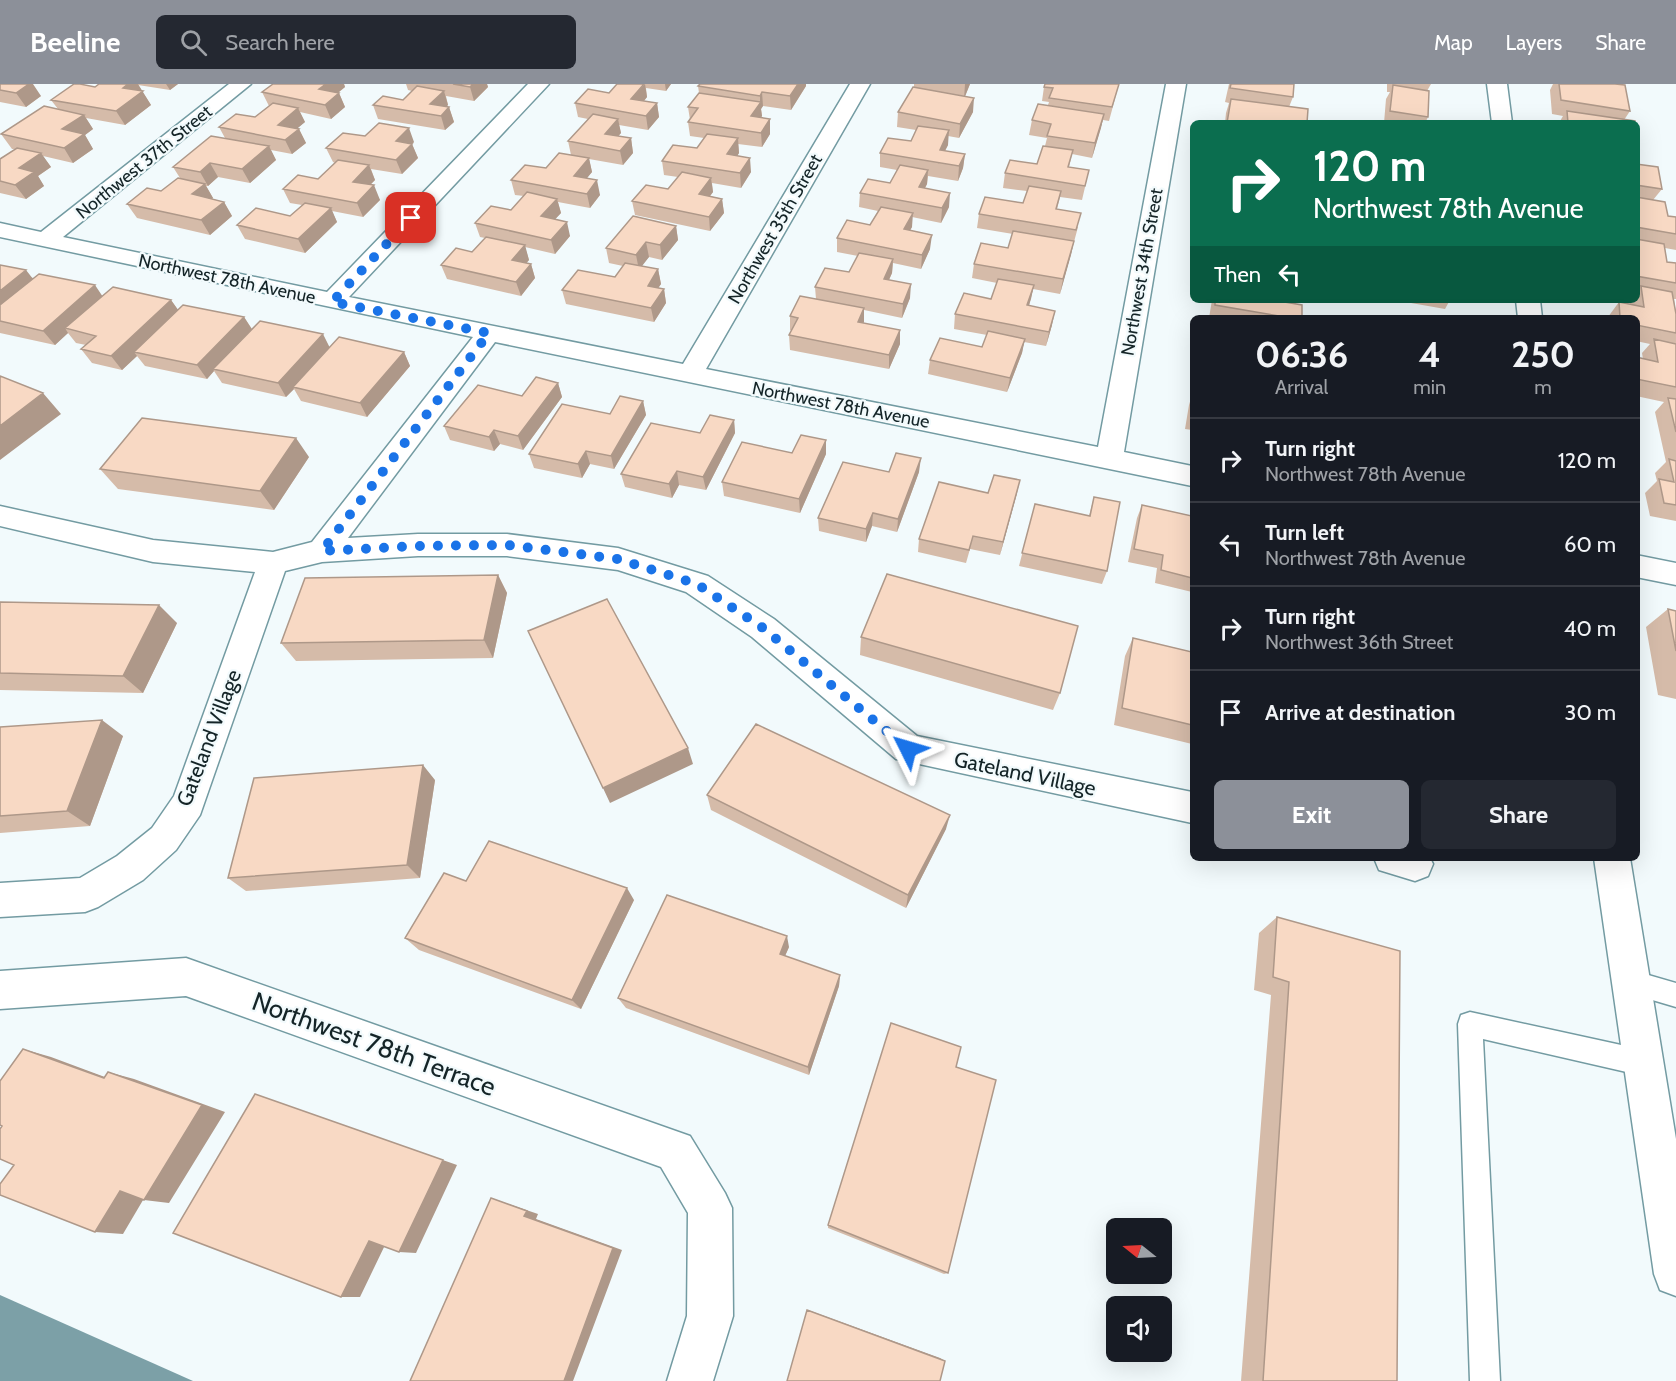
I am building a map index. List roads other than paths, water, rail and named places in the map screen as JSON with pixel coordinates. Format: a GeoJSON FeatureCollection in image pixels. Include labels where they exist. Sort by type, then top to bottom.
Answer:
{"type":"FeatureCollection","features":[{"type":"Feature","properties":{"kind":"street","name":"Northwest 37th Street"},"geometry":{"type":"LineString","coordinates":[[46,239],[241,84]]}},
{"type":"Feature","properties":{"kind":"street"},"geometry":{"type":"LineString","coordinates":[[332,302],[539,84]]}},
{"type":"Feature","properties":{"kind":"street","name":"Northwest 35th Street"},"geometry":{"type":"LineString","coordinates":[[690,374],[860,84]]}},
{"type":"Feature","properties":{"kind":"street","name":"Northwest 34th Street"},"geometry":{"type":"LineString","coordinates":[[1109,459],[1176,84]]}},
{"type":"Feature","properties":{"kind":"street"},"geometry":{"type":"LineString","coordinates":[[1497,84],[1502,120]]}},
{"type":"Feature","properties":{"kind":"street","name":"Northwest 78th Avenue"},"geometry":{"type":"LineString","coordinates":[[0,230],[332,302],[1190,476]]}},
{"type":"Feature","properties":{"kind":"street"},"geometry":{"type":"LineString","coordinates":[[322,551],[489,333]]}},
{"type":"Feature","properties":{"kind":"street","name":"Gateland Village"},"geometry":{"type":"LineString","coordinates":[[0,516],[153,551],[273,563],[322,551],[418,546],[507,545],[618,559],[697,584],[763,628],[908,749],[1190,808]]}},
{"type":"Feature","properties":{"kind":"street","name":"Gateland Village"},"geometry":{"type":"LineString","coordinates":[[0,900],[85,895],[130,868],[164,839],[188,804],[273,563]]}},
{"type":"Feature","properties":{"kind":"street"},"geometry":{"type":"LineString","coordinates":[[1640,567],[1676,574]]}},
{"type":"Feature","properties":{"kind":"street"},"geometry":{"type":"LineString","coordinates":[[1612,861],[1676,1274]]}},
{"type":"Feature","properties":{"kind":"street","name":"Northwest 78th Terrace"},"geometry":{"type":"LineString","coordinates":[[0,990],[186,977],[675,1151],[710,1209],[710,1316],[690,1381]]}},
{"type":"Feature","properties":{"kind":"lane"},"geometry":{"type":"LineString","coordinates":[[1631,982],[1676,994]]}},
{"type":"Feature","properties":{"kind":"lane"},"geometry":{"type":"LineString","coordinates":[[1485,1381],[1470,1024],[1644,1063]]}},
{"type":"Feature","properties":{"kind":"water"},"geometry":{"type":"Polygon","coordinates":[[[0,1295],[193,1381],[0,1381],[0,1295]]]}}]}
